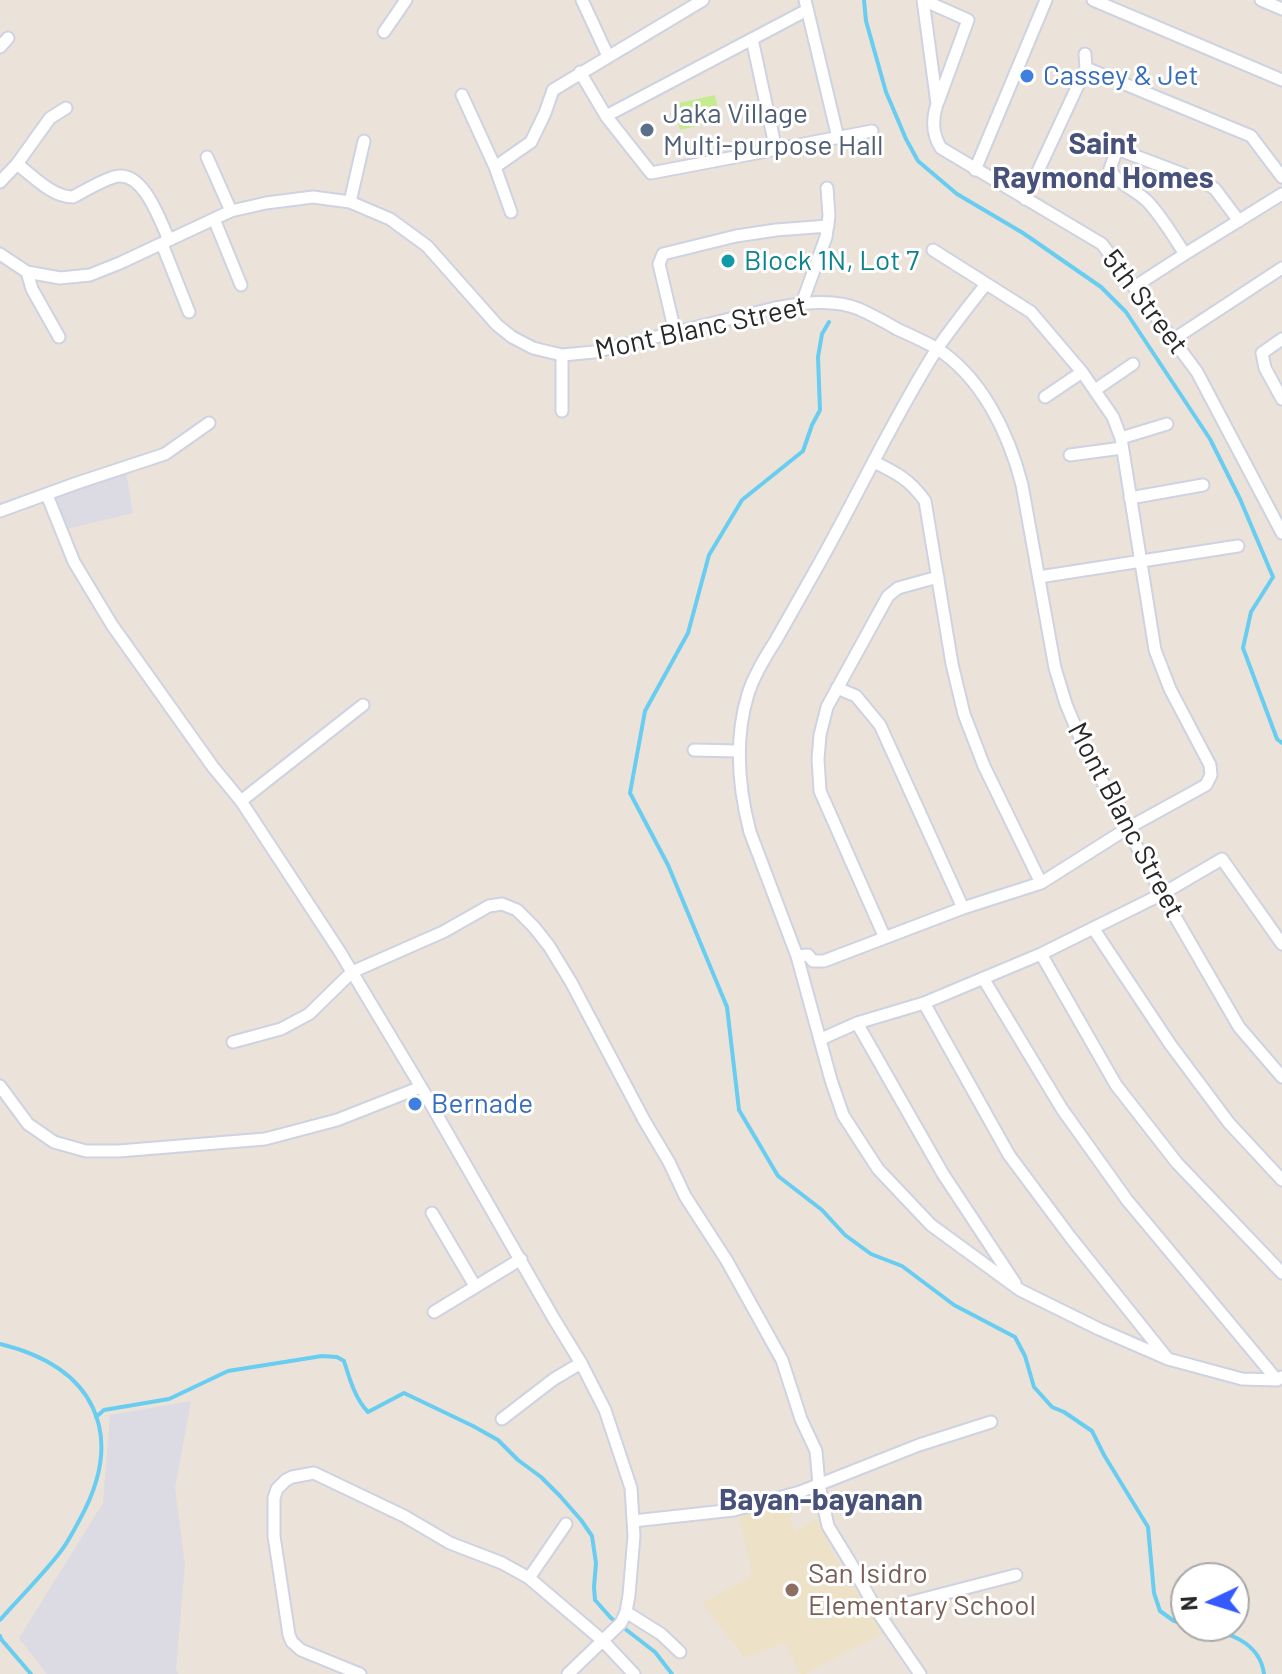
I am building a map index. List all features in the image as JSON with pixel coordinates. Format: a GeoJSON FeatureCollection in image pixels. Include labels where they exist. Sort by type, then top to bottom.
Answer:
{"type":"FeatureCollection","features":[{"type":"Feature","properties":{"kind":"street"},"geometry":{"type":"LineString","coordinates":[[384,32],[406,0]]}},
{"type":"Feature","properties":{"kind":"street"},"geometry":{"type":"LineString","coordinates":[[582,0],[608,56]]}},
{"type":"Feature","properties":{"kind":"street"},"geometry":{"type":"LineString","coordinates":[[495,167],[531,142],[553,90],[703,0]]}},
{"type":"Feature","properties":{"kind":"street"},"geometry":{"type":"LineString","coordinates":[[923,0],[968,20],[937,104]]}},
{"type":"Feature","properties":{"kind":"street"},"geometry":{"type":"LineString","coordinates":[[923,0],[937,104]]}},
{"type":"Feature","properties":{"kind":"street"},"geometry":{"type":"LineString","coordinates":[[975,170],[1046,0]]}},
{"type":"Feature","properties":{"kind":"street"},"geometry":{"type":"LineString","coordinates":[[1093,0],[1282,80]]}},
{"type":"Feature","properties":{"kind":"street"},"geometry":{"type":"LineString","coordinates":[[1261,0],[1282,9]]}},
{"type":"Feature","properties":{"kind":"street"},"geometry":{"type":"LineString","coordinates":[[606,116],[752,39],[806,5],[838,138]]}},
{"type":"Feature","properties":{"kind":"street"},"geometry":{"type":"LineString","coordinates":[[752,39],[776,150]]}},
{"type":"Feature","properties":{"kind":"street"},"geometry":{"type":"LineString","coordinates":[[1025,199],[1086,68],[1085,54]]}},
{"type":"Feature","properties":{"kind":"street"},"geometry":{"type":"LineString","coordinates":[[1086,68],[1251,136],[1282,177]]}},
{"type":"Feature","properties":{"kind":"street"},"geometry":{"type":"LineString","coordinates":[[580,72],[606,116],[651,173],[872,131]]}},
{"type":"Feature","properties":{"kind":"street"},"geometry":{"type":"LineString","coordinates":[[462,95],[495,167],[511,212]]}},
{"type":"Feature","properties":{"kind":"street","name":"5th Street"},"geometry":{"type":"LineString","coordinates":[[937,104],[932,117],[936,141],[941,148],[1102,244],[1197,372],[1282,533]]}},
{"type":"Feature","properties":{"kind":"street"},"geometry":{"type":"LineString","coordinates":[[0,182],[50,118],[66,108]]}},
{"type":"Feature","properties":{"kind":"street"},"geometry":{"type":"LineString","coordinates":[[350,202],[364,141]]}},
{"type":"Feature","properties":{"kind":"street"},"geometry":{"type":"LineString","coordinates":[[1185,254],[1151,205],[1115,178],[1110,169],[1117,149],[1204,182],[1215,189],[1239,221]]}},
{"type":"Feature","properties":{"kind":"street"},"geometry":{"type":"LineString","coordinates":[[207,157],[231,211]]}},
{"type":"Feature","properties":{"kind":"street"},"geometry":{"type":"LineString","coordinates":[[17,164],[56,193],[67,197],[116,176],[127,175],[139,184],[149,196],[189,312]]}},
{"type":"Feature","properties":{"kind":"street"},"geometry":{"type":"LineString","coordinates":[[802,303],[828,226],[827,188]]}},
{"type":"Feature","properties":{"kind":"street"},"geometry":{"type":"LineString","coordinates":[[1134,287],[1282,194]]}},
{"type":"Feature","properties":{"kind":"street","name":"Mont Blanc Street"},"geometry":{"type":"LineString","coordinates":[[0,254],[27,272],[45,277],[90,275],[231,211],[313,197],[350,202],[390,219],[427,246],[497,325],[533,348],[562,355],[594,352],[775,308],[830,302],[857,308],[937,349],[969,377],[990,407],[1016,461],[1055,668],[1083,745],[1162,894],[1239,1027],[1282,1077]]}},
{"type":"Feature","properties":{"kind":"street"},"geometry":{"type":"LineString","coordinates":[[214,219],[241,285]]}},
{"type":"Feature","properties":{"kind":"street"},"geometry":{"type":"LineString","coordinates":[[675,332],[659,264],[663,254],[736,236],[828,226]]}},
{"type":"Feature","properties":{"kind":"street"},"geometry":{"type":"LineString","coordinates":[[797,956],[808,955],[813,961],[824,961],[963,908],[1041,883],[1128,828],[1206,785],[1211,775],[1210,765],[1170,689],[1155,650],[1122,443],[1113,417],[1082,372],[1031,312],[933,250]]}},
{"type":"Feature","properties":{"kind":"street"},"geometry":{"type":"LineString","coordinates":[[1174,339],[1282,268]]}},
{"type":"Feature","properties":{"kind":"street"},"geometry":{"type":"LineString","coordinates":[[27,272],[32,289],[59,337]]}},
{"type":"Feature","properties":{"kind":"street"},"geometry":{"type":"LineString","coordinates":[[986,284],[937,349],[918,380],[758,670],[741,724],[738,751],[741,791],[750,832],[797,956],[843,1115],[878,1169],[931,1225],[1020,1290],[1099,1329],[1168,1359],[1242,1379],[1280,1378]]}},
{"type":"Feature","properties":{"kind":"street"},"geometry":{"type":"LineString","coordinates":[[1282,339],[1260,352],[1282,399]]}},
{"type":"Feature","properties":{"kind":"street"},"geometry":{"type":"LineString","coordinates":[[562,355],[562,411]]}},
{"type":"Feature","properties":{"kind":"street"},"geometry":{"type":"LineString","coordinates":[[1095,390],[1133,364]]}},
{"type":"Feature","properties":{"kind":"street"},"geometry":{"type":"LineString","coordinates":[[1045,397],[1082,372]]}},
{"type":"Feature","properties":{"kind":"street"},"geometry":{"type":"LineString","coordinates":[[0,511],[165,454],[209,423]]}},
{"type":"Feature","properties":{"kind":"street"},"geometry":{"type":"LineString","coordinates":[[1070,455],[1122,443],[1167,424]]}},
{"type":"Feature","properties":{"kind":"street"},"geometry":{"type":"LineString","coordinates":[[874,462],[902,476],[925,501],[952,664],[964,714],[984,766],[1041,883]]}},
{"type":"Feature","properties":{"kind":"street"},"geometry":{"type":"LineString","coordinates":[[1130,498],[1203,485]]}},
{"type":"Feature","properties":{"kind":"street"},"geometry":{"type":"LineString","coordinates":[[47,495],[74,562],[112,625],[213,767],[241,801],[352,972],[521,1259],[605,1410],[631,1488],[634,1536],[621,1621],[568,1674]]}},
{"type":"Feature","properties":{"kind":"street"},"geometry":{"type":"LineString","coordinates":[[1039,577],[1238,546]]}},
{"type":"Feature","properties":{"kind":"street"},"geometry":{"type":"LineString","coordinates":[[885,938],[820,791],[820,735],[827,707],[888,596],[898,588],[938,577]]}},
{"type":"Feature","properties":{"kind":"street"},"geometry":{"type":"LineString","coordinates":[[837,688],[856,696],[880,725],[963,908]]}},
{"type":"Feature","properties":{"kind":"street"},"geometry":{"type":"LineString","coordinates":[[241,801],[363,705]]}},
{"type":"Feature","properties":{"kind":"street"},"geometry":{"type":"LineString","coordinates":[[694,750],[738,751]]}},
{"type":"Feature","properties":{"kind":"street"},"geometry":{"type":"LineString","coordinates":[[821,1039],[857,1023],[924,1003],[1041,954],[1162,894],[1222,859],[1282,944]]}},
{"type":"Feature","properties":{"kind":"street"},"geometry":{"type":"LineString","coordinates":[[233,1042],[281,1029],[309,1014],[352,972],[443,932],[489,906],[502,904],[517,910],[534,927],[571,982],[685,1196],[727,1261],[782,1360],[801,1419],[816,1451],[819,1485],[828,1526],[877,1611],[920,1674]]}},
{"type":"Feature","properties":{"kind":"street"},"geometry":{"type":"LineString","coordinates":[[1093,928],[1212,1101],[1282,1180]]}},
{"type":"Feature","properties":{"kind":"street"},"geometry":{"type":"LineString","coordinates":[[1041,954],[1116,1085],[1177,1163],[1282,1273]]}},
{"type":"Feature","properties":{"kind":"street"},"geometry":{"type":"LineString","coordinates":[[983,978],[1062,1109],[1127,1200],[1280,1378]]}},
{"type":"Feature","properties":{"kind":"street"},"geometry":{"type":"LineString","coordinates":[[924,1003],[1009,1155],[1168,1359]]}},
{"type":"Feature","properties":{"kind":"street"},"geometry":{"type":"LineString","coordinates":[[857,1023],[943,1174],[1020,1290]]}},
{"type":"Feature","properties":{"kind":"street"},"geometry":{"type":"LineString","coordinates":[[0,1086],[28,1124],[54,1142],[86,1151],[265,1139],[337,1120],[421,1087]]}},
{"type":"Feature","properties":{"kind":"street"},"geometry":{"type":"LineString","coordinates":[[432,1213],[475,1286]]}},
{"type":"Feature","properties":{"kind":"street"},"geometry":{"type":"LineString","coordinates":[[434,1312],[521,1259]]}},
{"type":"Feature","properties":{"kind":"street"},"geometry":{"type":"LineString","coordinates":[[502,1419],[554,1379],[581,1363]]}},
{"type":"Feature","properties":{"kind":"street"},"geometry":{"type":"LineString","coordinates":[[633,1521],[734,1510],[819,1485],[919,1445],[991,1422]]}},
{"type":"Feature","properties":{"kind":"street"},"geometry":{"type":"LineString","coordinates":[[360,1674],[301,1650],[290,1638],[273,1519],[277,1489],[292,1477],[314,1473],[404,1516],[450,1543],[502,1563],[529,1578],[602,1640],[634,1674]]}},
{"type":"Feature","properties":{"kind":"street"},"geometry":{"type":"LineString","coordinates":[[529,1578],[566,1524]]}},
{"type":"Feature","properties":{"kind":"street"},"geometry":{"type":"LineString","coordinates":[[877,1611],[1016,1575]]}},
{"type":"Feature","properties":{"kind":"street"},"geometry":{"type":"LineString","coordinates":[[621,1621],[661,1634],[680,1652]]}},
{"type":"Feature","properties":{"kind":"shaded area"},"geometry":{"type":"Polygon","coordinates":[[[126,472],[133,513],[67,529],[56,497],[126,472]]]}},
{"type":"Feature","properties":{"kind":"shaded area"},"geometry":{"type":"Polygon","coordinates":[[[191,1401],[175,1488],[185,1565],[178,1674],[47,1674],[19,1638],[103,1503],[110,1415],[191,1401]]]}},
{"type":"Feature","properties":{"kind":"shaded area","name":"San Isidro Elementary School"},"geometry":{"type":"Polygon","coordinates":[[[787,1503],[794,1532],[819,1518],[830,1549],[883,1633],[805,1674],[800,1674],[785,1643],[745,1658],[702,1603],[752,1576],[739,1516],[787,1503]]]}},
{"type":"Feature","properties":{"kind":"green space"},"geometry":{"type":"Polygon","coordinates":[[[715,95],[720,120],[680,130],[674,104],[715,95]]]}},
{"type":"Feature","properties":{"kind":"waterway"},"geometry":{"type":"LineString","coordinates":[[864,0],[866,21],[886,92],[918,161],[957,194],[1023,233],[1101,287],[1126,312],[1210,439],[1273,577],[1251,612],[1243,648],[1277,739],[1282,743]]}},
{"type":"Feature","properties":{"kind":"waterway"},"geometry":{"type":"LineString","coordinates":[[829,322],[822,334],[818,357],[820,410],[803,451],[742,500],[709,555],[688,633],[645,711],[630,793],[668,865],[727,1007],[739,1110],[778,1176],[871,1254],[902,1266],[954,1305],[1015,1337],[1025,1356],[1034,1387],[1052,1407],[1092,1431],[1148,1527],[1154,1593],[1160,1611],[1170,1618]]}},
{"type":"Feature","properties":{"kind":"waterway"},"geometry":{"type":"LineString","coordinates":[[0,1344],[59,1369],[79,1387],[93,1408],[100,1432],[101,1459],[94,1488],[66,1544],[0,1620]]}},
{"type":"Feature","properties":{"kind":"waterway"},"geometry":{"type":"LineString","coordinates":[[96,1417],[104,1410],[169,1399],[228,1371],[322,1356],[337,1357],[344,1361],[356,1394],[368,1412],[404,1393],[498,1440],[541,1477],[592,1536],[596,1563],[595,1600],[611,1618],[655,1652],[672,1674]]}},
{"type":"Feature","properties":{"kind":"waterway"},"geometry":{"type":"LineString","coordinates":[[0,1636],[31,1674]]}},
{"type":"Feature","properties":{"kind":"waterway"},"geometry":{"type":"LineString","coordinates":[[1243,1642],[1256,1653],[1264,1674]]}},
{"type":"Feature","properties":{"kind":"place","name":"Cassey & Jet"},"geometry":{"type":"Point","coordinates":[1027,76]}},
{"type":"Feature","properties":{"kind":"place","name":"Jaka Village Multi-purpose Hall"},"geometry":{"type":"Point","coordinates":[647,130]}},
{"type":"Feature","properties":{"kind":"place","name":"Block 1N, Lot 7"},"geometry":{"type":"Point","coordinates":[728,261]}},
{"type":"Feature","properties":{"kind":"place","name":"Bernade"},"geometry":{"type":"Point","coordinates":[415,1104]}},
{"type":"Feature","properties":{"kind":"place","name":"San Isidro Elementary School"},"geometry":{"type":"Point","coordinates":[792,1590]}},
{"type":"Feature","properties":{"kind":"district","name":"Saint Raymond Homes"},"geometry":{"type":"Point","coordinates":[1103,161]}},
{"type":"Feature","properties":{"kind":"district","name":"Bayan-bayanan"},"geometry":{"type":"Point","coordinates":[821,1500]}}]}
